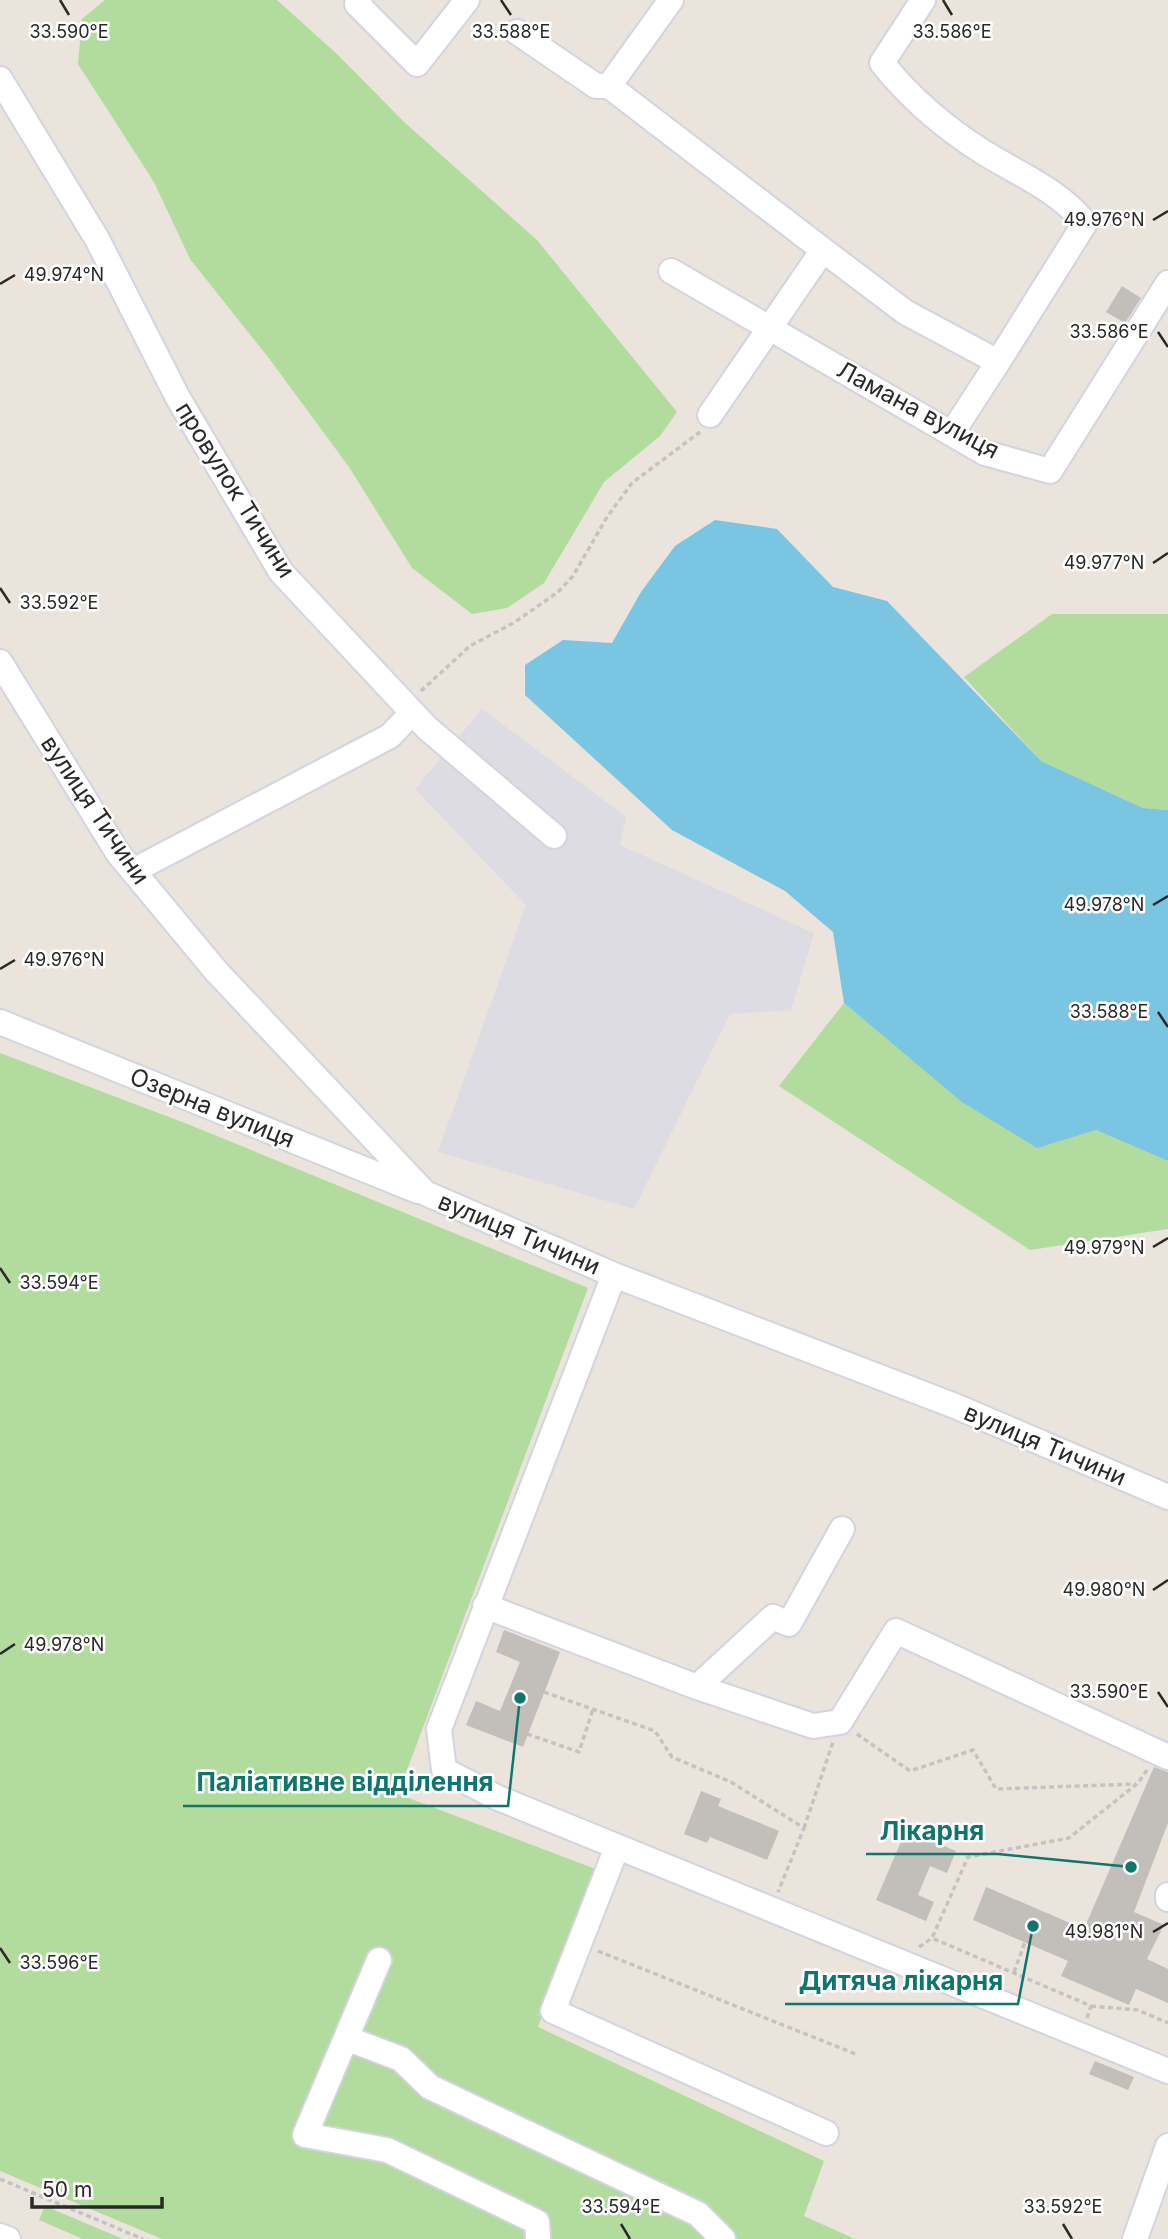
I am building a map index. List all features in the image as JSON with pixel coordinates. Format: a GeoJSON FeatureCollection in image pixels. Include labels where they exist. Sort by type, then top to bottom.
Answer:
{"type":"FeatureCollection","features":[{"type":"Feature","properties":{"kind":"street"},"geometry":{"type":"LineString","coordinates":[[359,0],[357,4],[417,64],[467,0]]}},
{"type":"Feature","properties":{"kind":"street"},"geometry":{"type":"LineString","coordinates":[[609,86],[671,0]]}},
{"type":"Feature","properties":{"kind":"street"},"geometry":{"type":"LineString","coordinates":[[923,0],[882,63],[907,95],[980,150],[1070,204],[1085,223],[952,433]]}},
{"type":"Feature","properties":{"kind":"street"},"geometry":{"type":"LineString","coordinates":[[517,32],[596,86],[609,86],[905,312],[998,362]]}},
{"type":"Feature","properties":{"kind":"street","name":"провулок Тичини"},"geometry":{"type":"LineString","coordinates":[[0,79],[97,239],[178,398],[281,572],[412,713],[554,836]]}},
{"type":"Feature","properties":{"kind":"street"},"geometry":{"type":"LineString","coordinates":[[710,415],[823,250]]}},
{"type":"Feature","properties":{"kind":"street","name":"Ламана вулиця"},"geometry":{"type":"LineString","coordinates":[[671,271],[985,453],[1050,471],[1166,289]]}},
{"type":"Feature","properties":{"kind":"street","name":"вулиця Тичини"},"geometry":{"type":"LineString","coordinates":[[0,662],[118,853],[216,971],[425,1193],[614,1275],[955,1406],[1168,1497]]}},
{"type":"Feature","properties":{"kind":"street"},"geometry":{"type":"LineString","coordinates":[[133,871],[390,736],[412,713]]}},
{"type":"Feature","properties":{"kind":"street","name":"Озерна вулиця"},"geometry":{"type":"LineString","coordinates":[[0,1022],[425,1193]]}},
{"type":"Feature","properties":{"kind":"street"},"geometry":{"type":"LineString","coordinates":[[614,1275],[439,1729],[444,1770],[498,1798],[1168,2071]]}},
{"type":"Feature","properties":{"kind":"street"},"geometry":{"type":"LineString","coordinates":[[697,1687],[773,1617],[789,1624],[842,1529]]}},
{"type":"Feature","properties":{"kind":"street"},"geometry":{"type":"LineString","coordinates":[[485,1606],[697,1687],[813,1726],[840,1722],[896,1631],[1163,1755]]}},
{"type":"Feature","properties":{"kind":"street"},"geometry":{"type":"LineString","coordinates":[[617,1847],[553,2011],[826,2133]]}},
{"type":"Feature","properties":{"kind":"street"},"geometry":{"type":"LineString","coordinates":[[379,1960],[305,2135],[387,2150],[537,2222],[538,2239]]}},
{"type":"Feature","properties":{"kind":"street"},"geometry":{"type":"LineString","coordinates":[[346,2038],[401,2059],[430,2087],[698,2214],[723,2239]]}},
{"type":"Feature","properties":{"kind":"street"},"geometry":{"type":"LineString","coordinates":[[1135,2239],[1168,2146]]}},
{"type":"Feature","properties":{"kind":"street"},"geometry":{"type":"LineString","coordinates":[[0,2236],[8,2239]]}},
{"type":"Feature","properties":{"kind":"path"},"geometry":{"type":"LineString","coordinates":[[412,713],[420,692],[470,646],[515,622],[558,593],[573,576],[607,517],[632,483],[697,438],[710,415]]}},
{"type":"Feature","properties":{"kind":"path"},"geometry":{"type":"LineString","coordinates":[[544,1692],[655,1731],[673,1757],[731,1782],[804,1828]]}},
{"type":"Feature","properties":{"kind":"path"},"geometry":{"type":"LineString","coordinates":[[527,1734],[579,1752],[593,1709]]}},
{"type":"Feature","properties":{"kind":"path"},"geometry":{"type":"LineString","coordinates":[[790,1897],[778,1892],[804,1828],[840,1722],[909,1771],[973,1749],[996,1789],[1138,1783]]}},
{"type":"Feature","properties":{"kind":"path"},"geometry":{"type":"LineString","coordinates":[[906,1942],[919,1947],[932,1938],[968,1857],[1069,1838],[1138,1783],[1163,1755]]}},
{"type":"Feature","properties":{"kind":"path"},"geometry":{"type":"LineString","coordinates":[[932,1938],[1091,2006],[1138,2010],[1168,2023]]}},
{"type":"Feature","properties":{"kind":"path"},"geometry":{"type":"LineString","coordinates":[[1014,1972],[1025,1942]]}},
{"type":"Feature","properties":{"kind":"path"},"geometry":{"type":"LineString","coordinates":[[579,1944],[858,2055]]}},
{"type":"Feature","properties":{"kind":"path"},"geometry":{"type":"LineString","coordinates":[[1081,2036],[1091,2006]]}},
{"type":"Feature","properties":{"kind":"path"},"geometry":{"type":"LineString","coordinates":[[0,2179],[143,2239]]}},
{"type":"Feature","properties":{"kind":"shaded area"},"geometry":{"type":"Polygon","coordinates":[[[482,709],[626,817],[620,845],[814,933],[791,1010],[730,1014],[634,1209],[438,1152],[526,905],[415,789],[482,709]]]}},
{"type":"Feature","properties":{"kind":"green space"},"geometry":{"type":"Polygon","coordinates":[[[105,0],[277,0],[338,55],[404,122],[537,240],[677,412],[660,436],[604,482],[544,583],[507,608],[472,614],[412,568],[349,467],[268,357],[190,259],[154,182],[78,64],[82,19],[105,0]]]}},
{"type":"Feature","properties":{"kind":"green space"},"geometry":{"type":"Polygon","coordinates":[[[1052,614],[1168,614],[1168,810],[1143,808],[1041,761],[964,677],[1052,614]]]}},
{"type":"Feature","properties":{"kind":"green space"},"geometry":{"type":"Polygon","coordinates":[[[844,1003],[899,1048],[1037,1147],[1096,1130],[1168,1161],[1168,1229],[1030,1250],[779,1086],[844,1003]]]}},
{"type":"Feature","properties":{"kind":"green space"},"geometry":{"type":"Polygon","coordinates":[[[0,1053],[190,1125],[588,1288],[398,1794],[598,1870],[538,2027],[824,2161],[804,2216],[855,2239],[162,2239],[0,2171],[0,1053]]]}},
{"type":"Feature","properties":{"kind":"green space"},"geometry":{"type":"Polygon","coordinates":[[[45,2206],[123,2239],[83,2239],[39,2220],[45,2206]]]}},
{"type":"Feature","properties":{"kind":"water"},"geometry":{"type":"Polygon","coordinates":[[[715,520],[777,529],[833,587],[887,601],[1041,761],[1143,808],[1168,810],[1168,1161],[1096,1130],[1037,1148],[962,1102],[844,1003],[833,932],[785,891],[672,830],[525,695],[525,665],[563,640],[612,643],[641,592],[675,546],[715,520]]]}},
{"type":"Feature","properties":{"kind":"building"},"geometry":{"type":"Polygon","coordinates":[[[1122,286],[1141,298],[1125,323],[1106,312],[1122,286]]]}},
{"type":"Feature","properties":{"kind":"building"},"geometry":{"type":"Polygon","coordinates":[[[504,1630],[560,1652],[523,1747],[466,1725],[476,1701],[500,1711],[520,1662],[496,1652],[504,1630]]]}},
{"type":"Feature","properties":{"kind":"building"},"geometry":{"type":"Polygon","coordinates":[[[1154,1767],[1168,1772],[1168,1823],[1134,1912],[1164,1925],[1147,1959],[1168,1969],[1168,2003],[1136,1989],[1129,2005],[1061,1976],[1068,1961],[973,1920],[986,1887],[1084,1929],[1154,1767]]]}},
{"type":"Feature","properties":{"kind":"building"},"geometry":{"type":"Polygon","coordinates":[[[701,1791],[721,1799],[718,1806],[779,1831],[767,1860],[710,1837],[707,1843],[684,1834],[701,1791]]]}},
{"type":"Feature","properties":{"kind":"building"},"geometry":{"type":"Polygon","coordinates":[[[906,1830],[956,1851],[947,1873],[930,1866],[918,1895],[934,1902],[926,1921],[876,1900],[906,1830]]]}},
{"type":"Feature","properties":{"kind":"building"},"geometry":{"type":"Polygon","coordinates":[[[1095,2061],[1134,2077],[1128,2090],[1089,2074],[1095,2061]]]}},
{"type":"Feature","properties":{"kind":"place","name":"Паліативне відділення"},"geometry":{"type":"Point","coordinates":[520,1698]}},
{"type":"Feature","properties":{"kind":"place","name":"Лікарня"},"geometry":{"type":"Point","coordinates":[1131,1867]}},
{"type":"Feature","properties":{"kind":"place","name":"Дитяча лікарня"},"geometry":{"type":"Point","coordinates":[1033,1926]}}]}
